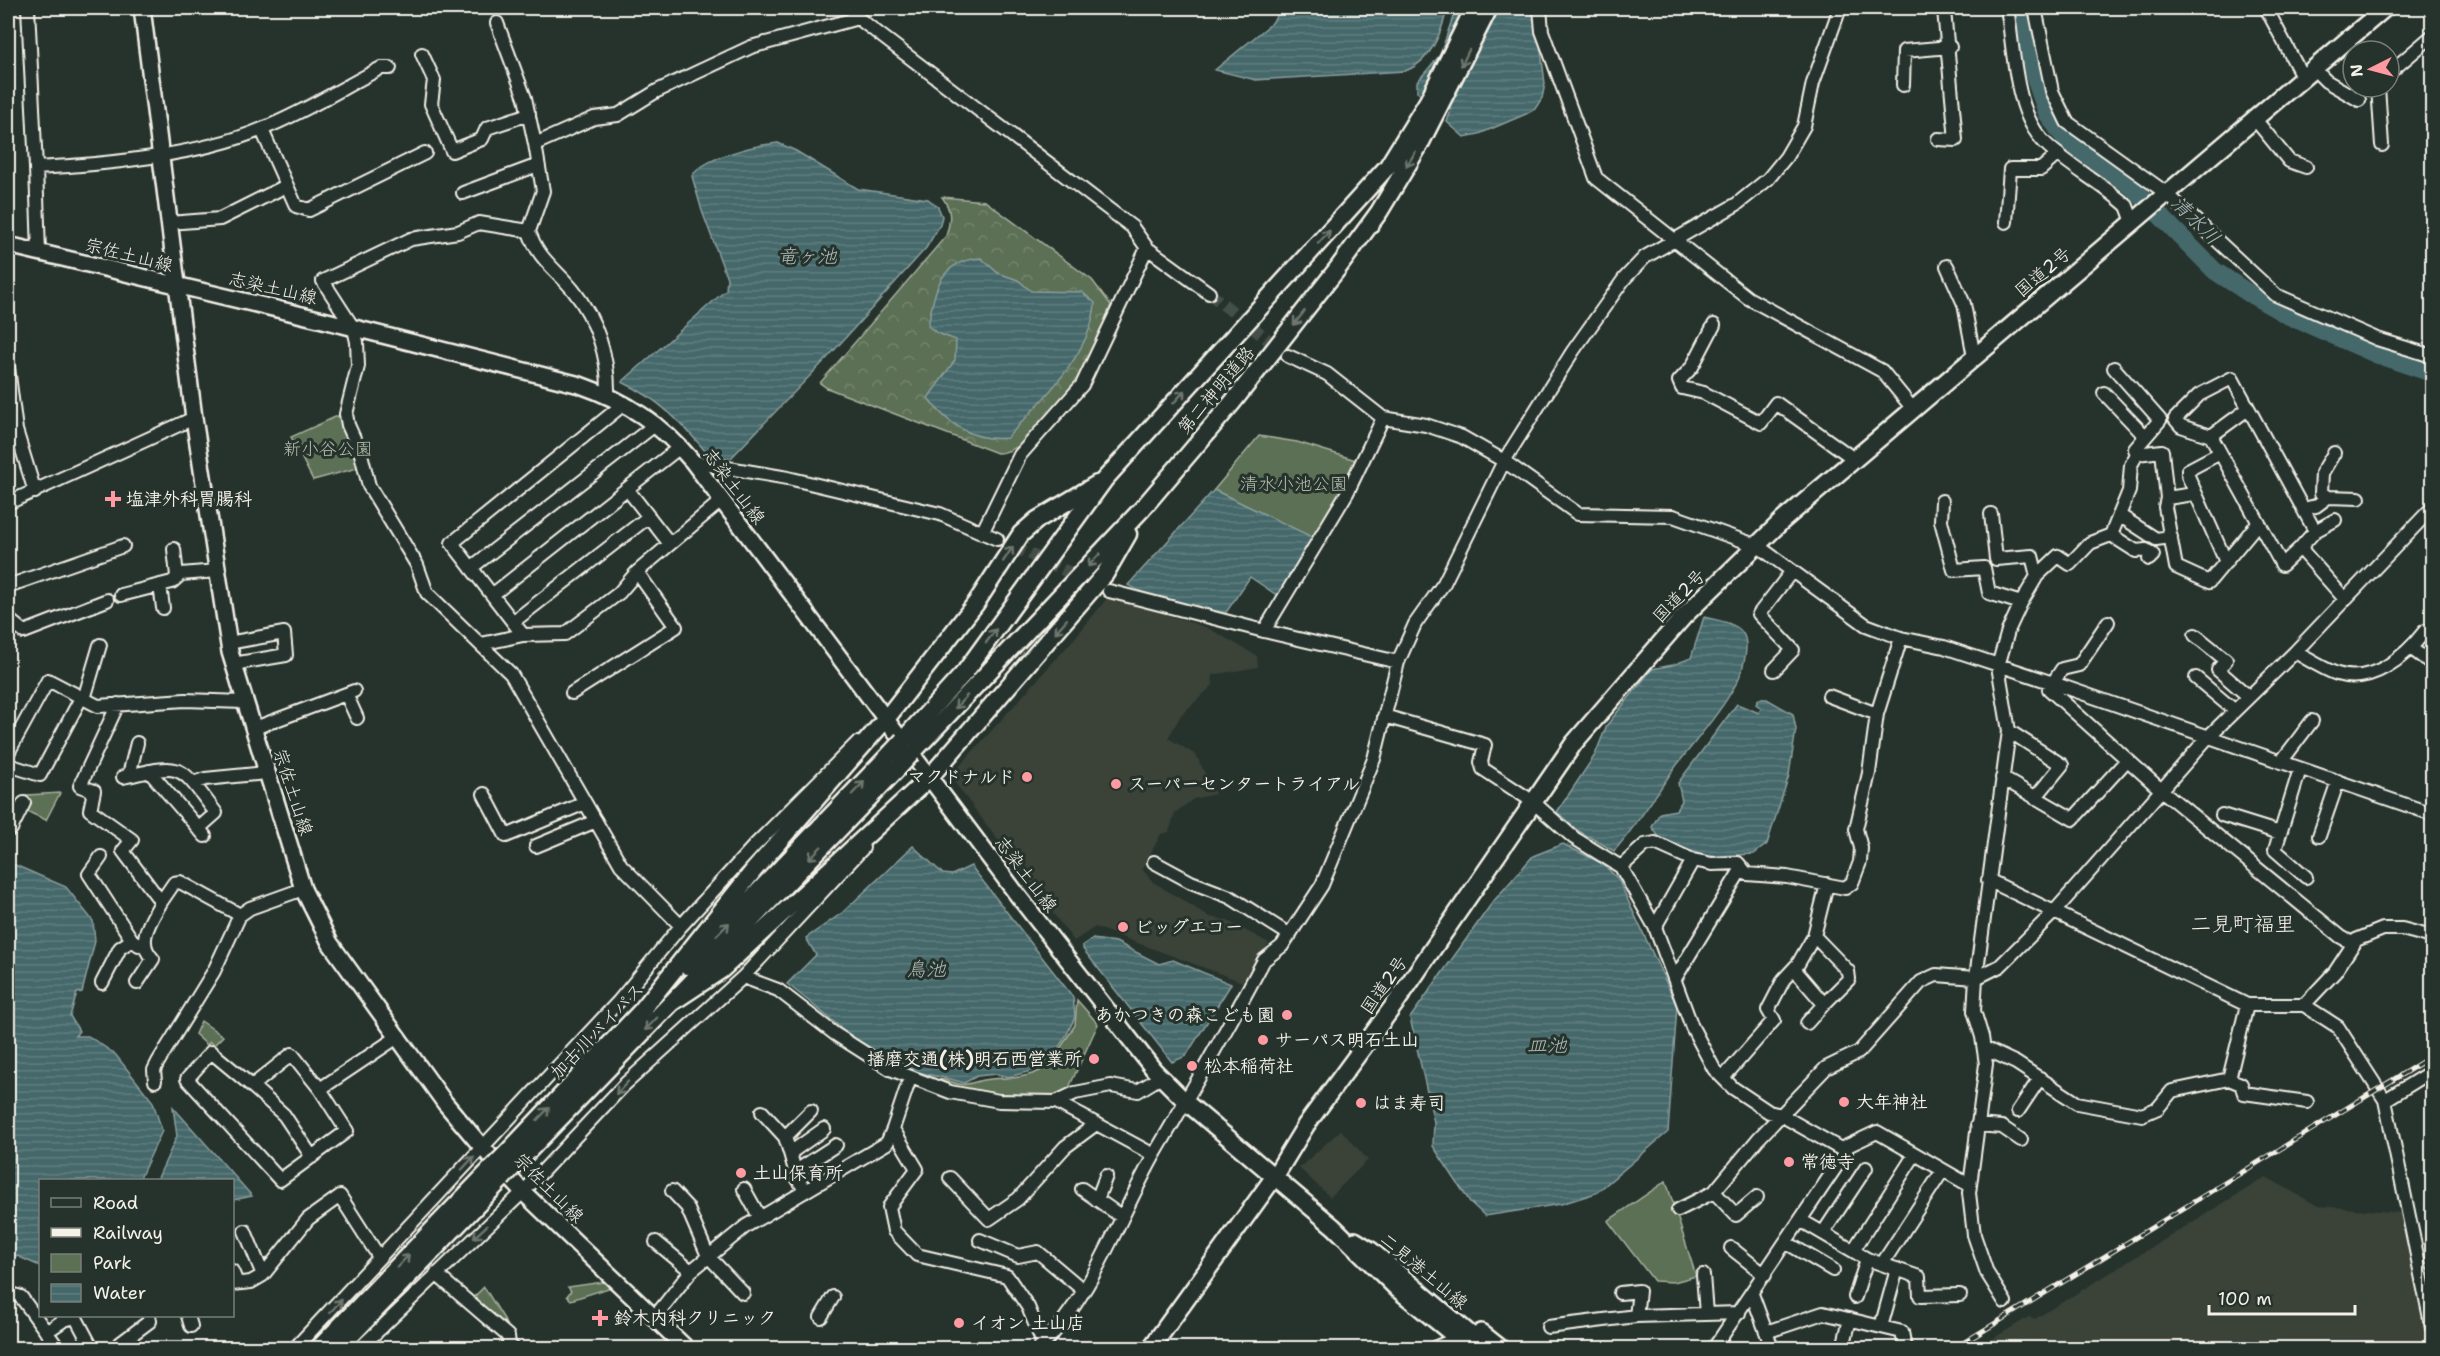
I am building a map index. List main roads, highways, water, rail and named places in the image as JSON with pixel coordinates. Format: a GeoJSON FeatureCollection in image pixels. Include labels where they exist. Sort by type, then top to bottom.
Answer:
{"type":"FeatureCollection","features":[{"type":"Feature","properties":{"kind":"highway","name":"第二神明道路"},"geometry":{"type":"LineString","coordinates":[[913,742],[1104,480],[1372,184],[1434,105],[1474,8]]}},
{"type":"Feature","properties":{"kind":"highway","name":"第二神明道路"},"geometry":{"type":"LineString","coordinates":[[913,742],[1142,509],[1232,403],[1338,268],[1384,204],[1434,105],[1489,8]]}},
{"type":"Feature","properties":{"kind":"highway","name":"国道2号"},"geometry":{"type":"LineString","coordinates":[[1151,1348],[1275,1176],[1306,1125],[1397,1001],[1532,801],[1574,743],[1684,616],[1782,521],[2385,8]]}},
{"type":"Feature","properties":{"kind":"highway"},"geometry":{"type":"LineString","coordinates":[[638,1015],[754,870],[886,719],[976,603],[1021,534],[1037,519],[1104,480]]}},
{"type":"Feature","properties":{"kind":"highway"},"geometry":{"type":"LineString","coordinates":[[671,1003],[721,970],[929,778],[1106,574],[1142,509]]}},
{"type":"Feature","properties":{"kind":"highway","name":"加古川バイパス"},"geometry":{"type":"LineString","coordinates":[[339,1348],[638,1015],[913,742]]}},
{"type":"Feature","properties":{"kind":"highway","name":"加古川バイパス"},"geometry":{"type":"LineString","coordinates":[[319,1348],[671,1003],[895,760]]}},
{"type":"Feature","properties":{"kind":"main road"},"geometry":{"type":"LineString","coordinates":[[142,8],[176,286]]}},
{"type":"Feature","properties":{"kind":"main road","name":"宗佐土山線"},"geometry":{"type":"LineString","coordinates":[[8,245],[176,286],[228,643],[243,702],[303,889],[330,943],[445,1103],[482,1148],[523,1192],[686,1348]]}},
{"type":"Feature","properties":{"kind":"main road","name":"志染土山線"},"geometry":{"type":"LineString","coordinates":[[176,286],[354,329],[608,395],[656,424],[693,462],[929,778],[1161,1077],[1187,1103],[1275,1176]]}},
{"type":"Feature","properties":{"kind":"main road","name":"二見港土山線"},"geometry":{"type":"LineString","coordinates":[[1275,1176],[1334,1227],[1374,1268],[1468,1348]]}},
{"type":"Feature","properties":{"kind":"main road","name":"二見港土山線"},"geometry":{"type":"LineString","coordinates":[[1334,1227],[1371,1250],[1487,1348]]}},
{"type":"Feature","properties":{"kind":"main road"},"geometry":{"type":"LineString","coordinates":[[1371,1250],[1419,1281],[1501,1348]]}},
{"type":"Feature","properties":{"kind":"main road"},"geometry":{"type":"LineString","coordinates":[[1374,1268],[1390,1293],[1444,1346]]}},
{"type":"Feature","properties":{"kind":"water"},"geometry":{"type":"Polygon","coordinates":[[[1282,8],[1447,8],[1434,46],[1421,61],[1405,71],[1256,80],[1215,70],[1272,23],[1282,8]]]}},
{"type":"Feature","properties":{"kind":"water"},"geometry":{"type":"Polygon","coordinates":[[[1456,8],[1532,8],[1537,17],[1545,84],[1542,98],[1535,109],[1479,134],[1464,137],[1447,122],[1451,110],[1417,92],[1417,82],[1440,55],[1456,8]]]}},
{"type":"Feature","properties":{"kind":"water","name":"竜ヶ池"},"geometry":{"type":"Polygon","coordinates":[[[778,143],[796,151],[858,189],[928,199],[938,207],[942,216],[940,225],[926,248],[829,356],[731,458],[711,458],[671,414],[622,382],[726,290],[727,278],[702,211],[692,176],[707,163],[731,153],[778,143]]]}},
{"type":"Feature","properties":{"kind":"water"},"geometry":{"type":"Polygon","coordinates":[[[981,258],[998,273],[1018,280],[1031,291],[1082,292],[1095,303],[1092,322],[1075,359],[1049,393],[1007,438],[983,437],[962,429],[944,416],[928,398],[955,360],[956,340],[937,333],[928,326],[937,289],[941,279],[956,265],[967,260],[981,258]]]}},
{"type":"Feature","properties":{"kind":"water"},"geometry":{"type":"Polygon","coordinates":[[[1214,490],[1312,537],[1310,541],[1313,542],[1278,596],[1250,577],[1225,614],[1143,593],[1128,585],[1214,490]]]}},
{"type":"Feature","properties":{"kind":"water"},"geometry":{"type":"Polygon","coordinates":[[[1704,617],[1730,624],[1742,632],[1745,638],[1746,653],[1739,677],[1720,709],[1614,851],[1577,830],[1557,812],[1595,755],[1607,725],[1652,669],[1673,665],[1691,658],[1704,617]]]}},
{"type":"Feature","properties":{"kind":"water"},"geometry":{"type":"Polygon","coordinates":[[[1759,699],[1767,699],[1793,714],[1796,729],[1789,775],[1767,844],[1754,854],[1701,857],[1659,837],[1652,827],[1660,813],[1676,810],[1682,801],[1678,783],[1737,704],[1759,713],[1761,708],[1756,704],[1759,699]]]}},
{"type":"Feature","properties":{"kind":"water","name":"皿池"},"geometry":{"type":"Polygon","coordinates":[[[1563,844],[1603,864],[1618,879],[1677,1006],[1668,1132],[1596,1193],[1561,1204],[1485,1216],[1470,1202],[1433,1146],[1434,1122],[1410,1018],[1492,903],[1533,856],[1563,844]]]}},
{"type":"Feature","properties":{"kind":"water","name":"鳥池"},"geometry":{"type":"Polygon","coordinates":[[[913,846],[943,874],[952,875],[971,866],[1073,997],[1075,1017],[1066,1036],[1050,1061],[1040,1064],[1038,1069],[1009,1077],[996,1074],[977,1076],[964,1083],[911,1070],[887,1059],[857,1040],[787,984],[816,955],[806,938],[842,913],[913,846]]]}},
{"type":"Feature","properties":{"kind":"water"},"geometry":{"type":"Polygon","coordinates":[[[8,862],[66,887],[93,921],[95,941],[82,992],[77,993],[70,1016],[79,1031],[75,1036],[88,1036],[115,1054],[153,1102],[162,1131],[139,1179],[39,1179],[39,1266],[8,1252],[8,1065],[12,1051],[12,1036],[8,1007],[8,862]]]}},
{"type":"Feature","properties":{"kind":"water"},"geometry":{"type":"Polygon","coordinates":[[[1092,939],[1116,942],[1159,964],[1173,960],[1231,984],[1186,1056],[1172,1062],[1083,949],[1083,945],[1092,939]]]}},
{"type":"Feature","properties":{"kind":"water"},"geometry":{"type":"Polygon","coordinates":[[[173,1107],[252,1196],[234,1200],[234,1179],[157,1179],[177,1136],[173,1107]]]}},
{"type":"Feature","properties":{"kind":"waterway","name":"清水川"},"geometry":{"type":"LineString","coordinates":[[2023,8],[2032,69],[2047,113],[2066,140],[2131,186],[2215,271],[2250,294],[2287,315],[2378,355],[2432,373]]}},
{"type":"Feature","properties":{"kind":"tunnel"},"geometry":{"type":"LineString","coordinates":[[1209,293],[1281,350]]}},
{"type":"Feature","properties":{"kind":"tunnel"},"geometry":{"type":"LineString","coordinates":[[997,539],[1109,591]]}},
{"type":"Feature","properties":{"kind":"railway"},"geometry":{"type":"LineString","coordinates":[[1955,1348],[2432,1056]]}},
{"type":"Feature","properties":{"kind":"place","name":"塩津外科胃腸科"},"geometry":{"type":"Point","coordinates":[113,499]}},
{"type":"Feature","properties":{"kind":"place","name":"マクドナルド"},"geometry":{"type":"Point","coordinates":[1027,777]}},
{"type":"Feature","properties":{"kind":"place","name":"スーパーセンタートライアル"},"geometry":{"type":"Point","coordinates":[1116,784]}},
{"type":"Feature","properties":{"kind":"place","name":"ビッグエコー"},"geometry":{"type":"Point","coordinates":[1123,927]}},
{"type":"Feature","properties":{"kind":"place","name":"あかつきの森こども園"},"geometry":{"type":"Point","coordinates":[1287,1015]}},
{"type":"Feature","properties":{"kind":"place","name":"サーパス明石土山"},"geometry":{"type":"Point","coordinates":[1263,1040]}},
{"type":"Feature","properties":{"kind":"place","name":"播磨交通(株)明石西営業所"},"geometry":{"type":"Point","coordinates":[1094,1059]}},
{"type":"Feature","properties":{"kind":"place","name":"松本稲荷社"},"geometry":{"type":"Point","coordinates":[1192,1066]}},
{"type":"Feature","properties":{"kind":"place","name":"大年神社"},"geometry":{"type":"Point","coordinates":[1844,1102]}},
{"type":"Feature","properties":{"kind":"place","name":"はま寿司"},"geometry":{"type":"Point","coordinates":[1361,1103]}},
{"type":"Feature","properties":{"kind":"place","name":"常徳寺"},"geometry":{"type":"Point","coordinates":[1789,1162]}},
{"type":"Feature","properties":{"kind":"place","name":"土山保育所"},"geometry":{"type":"Point","coordinates":[741,1173]}},
{"type":"Feature","properties":{"kind":"place","name":"鈴木内科クリニック"},"geometry":{"type":"Point","coordinates":[600,1318]}},
{"type":"Feature","properties":{"kind":"place","name":"イオン 土山店"},"geometry":{"type":"Point","coordinates":[959,1323]}},
{"type":"Feature","properties":{"kind":"district","name":"二見町福里"},"geometry":{"type":"Point","coordinates":[2243,924]}},
{"type":"Feature","properties":{"kind":"park label","name":"新小谷公園"},"geometry":{"type":"Point","coordinates":[328,449]}},
{"type":"Feature","properties":{"kind":"park label","name":"清水小池公園"},"geometry":{"type":"Point","coordinates":[1294,484]}}]}
